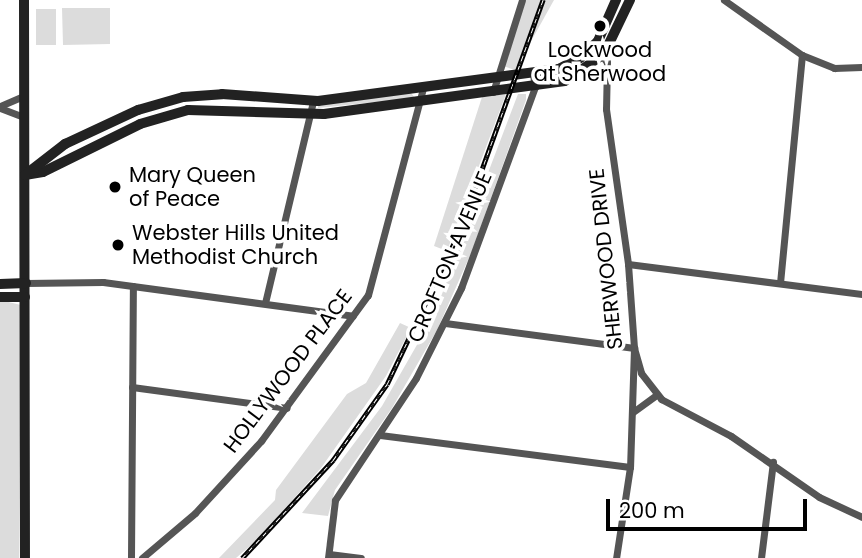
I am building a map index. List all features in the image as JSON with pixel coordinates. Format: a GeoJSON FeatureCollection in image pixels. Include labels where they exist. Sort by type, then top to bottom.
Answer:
{"type":"FeatureCollection","features":[{"type":"Feature","properties":{"kind":"main road"},"geometry":{"type":"LineString","coordinates":[[25,175],[47,155],[95,130],[156,104],[222,94],[313,101],[533,74],[569,64],[594,45],[616,0]]}},
{"type":"Feature","properties":{"kind":"main road"},"geometry":{"type":"LineString","coordinates":[[25,175],[43,172],[99,142],[160,117],[215,107],[313,114],[535,87],[577,75],[604,54],[630,0]]}},
{"type":"Feature","properties":{"kind":"main road"},"geometry":{"type":"LineString","coordinates":[[21,1],[26,283],[25,558]]}},
{"type":"Feature","properties":{"kind":"main road"},"geometry":{"type":"LineString","coordinates":[[156,104],[160,117]]}},
{"type":"Feature","properties":{"kind":"main road"},"geometry":{"type":"LineString","coordinates":[[95,130],[99,142]]}},
{"type":"Feature","properties":{"kind":"main road"},"geometry":{"type":"LineString","coordinates":[[24,139],[32,151],[47,155]]}},
{"type":"Feature","properties":{"kind":"main road"},"geometry":{"type":"LineString","coordinates":[[0,284],[26,283]]}},
{"type":"Feature","properties":{"kind":"main road"},"geometry":{"type":"LineString","coordinates":[[0,297],[25,297]]}},
{"type":"Feature","properties":{"kind":"street"},"geometry":{"type":"LineString","coordinates":[[493,92],[522,0]]}},
{"type":"Feature","properties":{"kind":"street"},"geometry":{"type":"LineString","coordinates":[[724,0],[802,55],[834,68],[862,66]]}},
{"type":"Feature","properties":{"kind":"street"},"geometry":{"type":"LineString","coordinates":[[594,45],[604,54]]}},
{"type":"Feature","properties":{"kind":"street","name":"SHERWOOD DRIVE"},"geometry":{"type":"LineString","coordinates":[[604,54],[606,109],[628,264],[634,348],[634,412],[630,467],[616,558]]}},
{"type":"Feature","properties":{"kind":"street"},"geometry":{"type":"LineString","coordinates":[[780,283],[802,55]]}},
{"type":"Feature","properties":{"kind":"street","name":"CROFTON AVENUE"},"geometry":{"type":"LineString","coordinates":[[328,556],[335,500],[380,435],[445,323],[535,87],[533,74]]}},
{"type":"Feature","properties":{"kind":"street","name":"HOLLYWOOD PLACE"},"geometry":{"type":"LineString","coordinates":[[142,558],[222,485],[287,408],[353,316],[377,273],[423,88]]}},
{"type":"Feature","properties":{"kind":"street"},"geometry":{"type":"LineString","coordinates":[[0,107],[24,96]]}},
{"type":"Feature","properties":{"kind":"street"},"geometry":{"type":"LineString","coordinates":[[265,303],[313,114],[313,101]]}},
{"type":"Feature","properties":{"kind":"street"},"geometry":{"type":"LineString","coordinates":[[0,107],[24,117]]}},
{"type":"Feature","properties":{"kind":"street"},"geometry":{"type":"LineString","coordinates":[[628,264],[862,294]]}},
{"type":"Feature","properties":{"kind":"street"},"geometry":{"type":"LineString","coordinates":[[26,283],[133,286],[353,316]]}},
{"type":"Feature","properties":{"kind":"street"},"geometry":{"type":"LineString","coordinates":[[131,558],[133,286]]}},
{"type":"Feature","properties":{"kind":"street"},"geometry":{"type":"LineString","coordinates":[[445,323],[634,348],[641,373],[656,395],[773,462],[819,497],[862,517]]}},
{"type":"Feature","properties":{"kind":"street"},"geometry":{"type":"LineString","coordinates":[[132,387],[287,408]]}},
{"type":"Feature","properties":{"kind":"street"},"geometry":{"type":"LineString","coordinates":[[634,412],[656,395]]}},
{"type":"Feature","properties":{"kind":"street"},"geometry":{"type":"LineString","coordinates":[[380,435],[630,467]]}},
{"type":"Feature","properties":{"kind":"street"},"geometry":{"type":"LineString","coordinates":[[761,558],[773,462]]}},
{"type":"Feature","properties":{"kind":"street"},"geometry":{"type":"LineString","coordinates":[[328,556],[361,558]]}},
{"type":"Feature","properties":{"kind":"shaded area"},"geometry":{"type":"Polygon","coordinates":[[[525,0],[554,0],[515,70],[503,66],[525,0]]]}},
{"type":"Feature","properties":{"kind":"shaded area"},"geometry":{"type":"Polygon","coordinates":[[[62,8],[110,8],[110,44],[63,45],[62,8]]]}},
{"type":"Feature","properties":{"kind":"shaded area"},"geometry":{"type":"Polygon","coordinates":[[[36,9],[56,9],[56,45],[36,45],[36,9]]]}},
{"type":"Feature","properties":{"kind":"shaded area"},"geometry":{"type":"Polygon","coordinates":[[[411,93],[415,98],[318,108],[318,105],[411,93]]]}},
{"type":"Feature","properties":{"kind":"shaded area"},"geometry":{"type":"Polygon","coordinates":[[[506,94],[447,251],[434,246],[482,97],[506,94]]]}},
{"type":"Feature","properties":{"kind":"shaded area"},"geometry":{"type":"Polygon","coordinates":[[[518,94],[526,94],[526,100],[472,251],[437,330],[392,408],[335,490],[328,516],[302,513],[382,406],[434,315],[518,94]]]}},
{"type":"Feature","properties":{"kind":"shaded area"},"geometry":{"type":"Polygon","coordinates":[[[0,300],[21,305],[19,558],[0,558],[0,300]]]}},
{"type":"Feature","properties":{"kind":"shaded area"},"geometry":{"type":"Polygon","coordinates":[[[400,323],[411,328],[386,376],[321,468],[257,540],[236,558],[219,558],[275,500],[276,490],[347,394],[366,383],[400,323]]]}},
{"type":"Feature","properties":{"kind":"railway"},"geometry":{"type":"LineString","coordinates":[[242,558],[333,460],[387,384],[460,230],[543,0]]}},
{"type":"Feature","properties":{"kind":"place","name":"Lockwood at Sherwood"},"geometry":{"type":"Point","coordinates":[600,26]}},
{"type":"Feature","properties":{"kind":"place","name":"Mary Queen of Peace"},"geometry":{"type":"Point","coordinates":[115,187]}},
{"type":"Feature","properties":{"kind":"place","name":"Webster Hills United Methodist Church"},"geometry":{"type":"Point","coordinates":[118,245]}}]}
